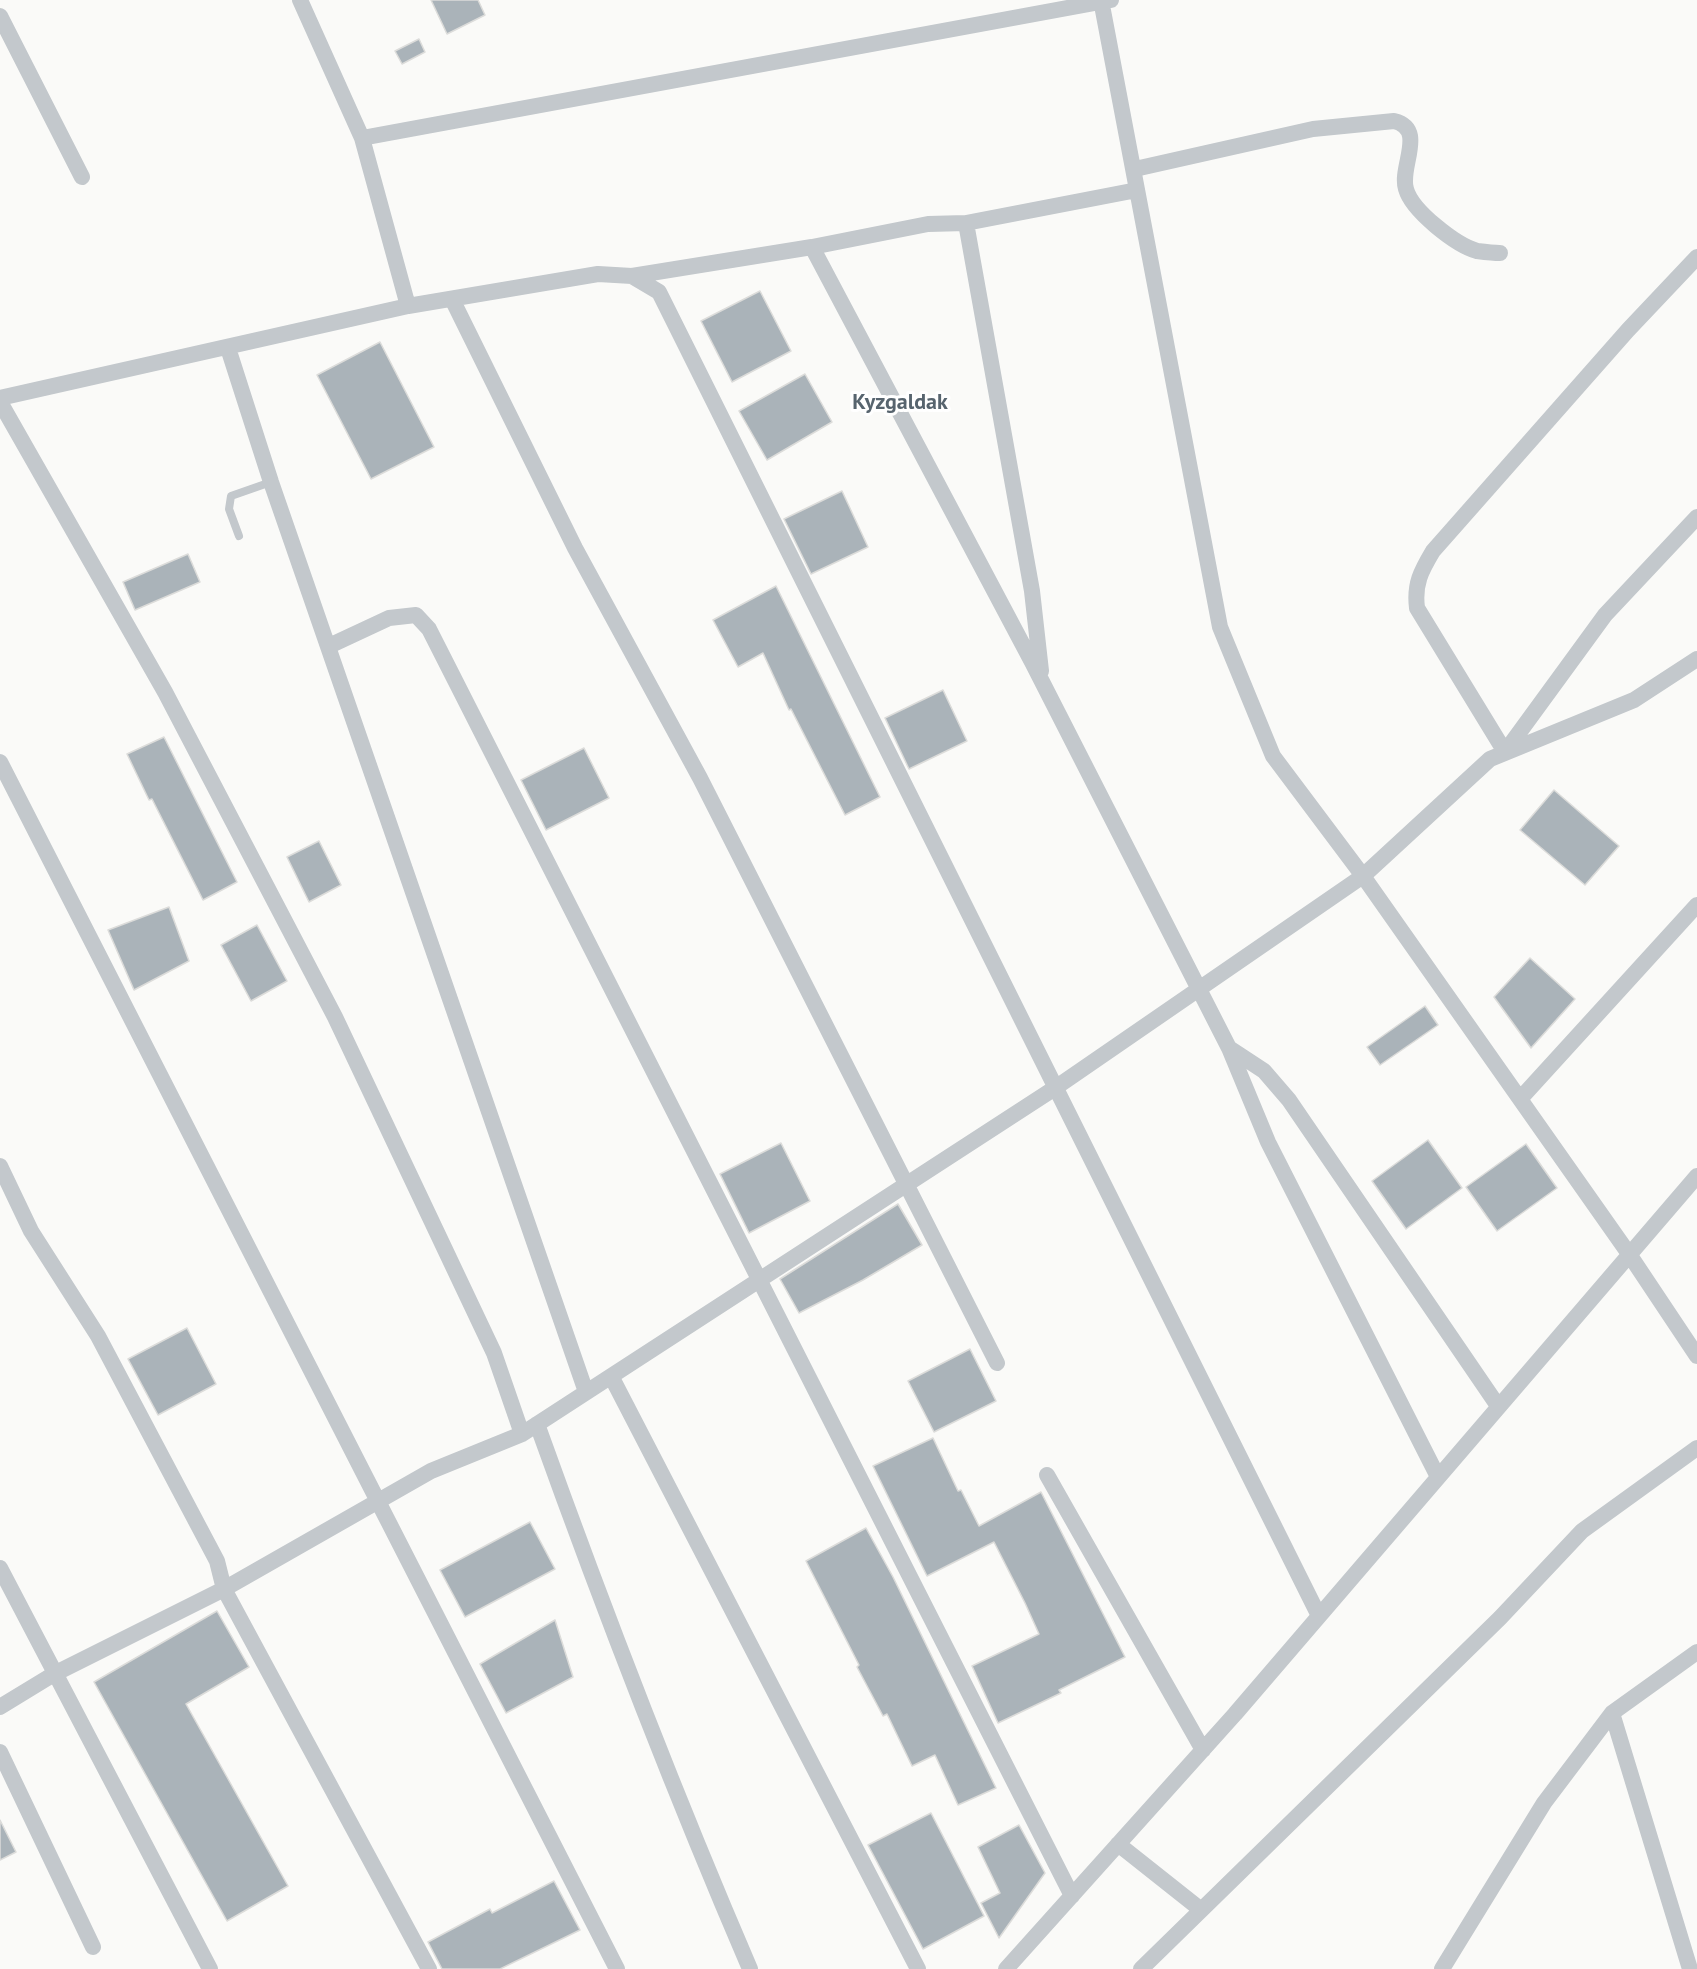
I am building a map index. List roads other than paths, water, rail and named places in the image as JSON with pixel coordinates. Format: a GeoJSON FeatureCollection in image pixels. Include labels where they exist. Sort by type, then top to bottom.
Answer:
{"type":"FeatureCollection","features":[{"type":"Feature","properties":{"kind":"street"},"geometry":{"type":"LineString","coordinates":[[300,0],[362,138],[408,306]]}},
{"type":"Feature","properties":{"kind":"street"},"geometry":{"type":"LineString","coordinates":[[362,138],[1105,1],[1137,190],[1220,627],[1273,756],[1363,876],[1629,1254],[1697,1356]]}},
{"type":"Feature","properties":{"kind":"street"},"geometry":{"type":"LineString","coordinates":[[0,16],[82,177]]}},
{"type":"Feature","properties":{"kind":"street"},"geometry":{"type":"LineString","coordinates":[[1135,169],[1313,129],[1394,121],[1402,123],[1408,130],[1411,140],[1405,181],[1406,191],[1412,201],[1449,237],[1476,250],[1500,253]]}},
{"type":"Feature","properties":{"kind":"street"},"geometry":{"type":"LineString","coordinates":[[522,1434],[494,1353],[335,1017],[165,692],[0,400],[408,306],[598,274],[632,276],[812,247],[928,224],[966,223],[1137,190]]}},
{"type":"Feature","properties":{"kind":"street"},"geometry":{"type":"LineString","coordinates":[[966,223],[1032,591],[1043,684]]}},
{"type":"Feature","properties":{"kind":"street"},"geometry":{"type":"LineString","coordinates":[[812,247],[1043,684],[1197,990],[1229,1048],[1268,1142],[1438,1477]]}},
{"type":"Feature","properties":{"kind":"street"},"geometry":{"type":"LineString","coordinates":[[1505,752],[1416,608],[1414,590],[1418,575],[1433,550],[1697,257]]}},
{"type":"Feature","properties":{"kind":"street"},"geometry":{"type":"LineString","coordinates":[[632,276],[659,292],[1319,1616]]}},
{"type":"Feature","properties":{"kind":"street"},"geometry":{"type":"LineString","coordinates":[[452,299],[574,548],[700,778],[997,1363]]}},
{"type":"Feature","properties":{"kind":"street"},"geometry":{"type":"LineString","coordinates":[[228,348],[271,482],[586,1392]]}},
{"type":"Feature","properties":{"kind":"street"},"geometry":{"type":"LineString","coordinates":[[1505,752],[1605,615],[1697,517]]}},
{"type":"Feature","properties":{"kind":"street"},"geometry":{"type":"LineString","coordinates":[[329,646],[402,615],[416,615],[429,629],[1071,1896]]}},
{"type":"Feature","properties":{"kind":"street"},"geometry":{"type":"LineString","coordinates":[[0,1707],[54,1674],[224,1589],[431,1471],[522,1434],[1055,1088],[1363,876],[1490,759],[1634,700],[1697,659]]}},
{"type":"Feature","properties":{"kind":"street"},"geometry":{"type":"LineString","coordinates":[[0,762],[617,1969]]}},
{"type":"Feature","properties":{"kind":"street"},"geometry":{"type":"LineString","coordinates":[[1520,1099],[1697,905]]}},
{"type":"Feature","properties":{"kind":"street"},"geometry":{"type":"LineString","coordinates":[[1229,1048],[1264,1071],[1289,1100],[1498,1406]]}},
{"type":"Feature","properties":{"kind":"street"},"geometry":{"type":"LineString","coordinates":[[0,1166],[32,1231],[98,1336],[217,1562],[224,1589],[429,1969]]}},
{"type":"Feature","properties":{"kind":"street"},"geometry":{"type":"LineString","coordinates":[[1006,1969],[1203,1750],[1697,1176]]}},
{"type":"Feature","properties":{"kind":"street"},"geometry":{"type":"LineString","coordinates":[[611,1376],[918,1969]]}},
{"type":"Feature","properties":{"kind":"street"},"geometry":{"type":"LineString","coordinates":[[537,1424],[591,1573],[704,1861],[750,1969]]}},
{"type":"Feature","properties":{"kind":"street"},"geometry":{"type":"LineString","coordinates":[[1141,1969],[1500,1618],[1582,1531],[1697,1448]]}},
{"type":"Feature","properties":{"kind":"street"},"geometry":{"type":"LineString","coordinates":[[1047,1475],[1203,1750]]}},
{"type":"Feature","properties":{"kind":"street"},"geometry":{"type":"LineString","coordinates":[[0,1568],[210,1969]]}},
{"type":"Feature","properties":{"kind":"street"},"geometry":{"type":"LineString","coordinates":[[1442,1969],[1544,1803],[1612,1713],[1697,1652]]}},
{"type":"Feature","properties":{"kind":"street"},"geometry":{"type":"LineString","coordinates":[[1612,1713],[1690,1969]]}},
{"type":"Feature","properties":{"kind":"street"},"geometry":{"type":"LineString","coordinates":[[0,1752],[93,1947]]}},
{"type":"Feature","properties":{"kind":"street"},"geometry":{"type":"LineString","coordinates":[[1118,1844],[1200,1909]]}},
{"type":"Feature","properties":{"kind":"lane"},"geometry":{"type":"LineString","coordinates":[[239,536],[229,509],[231,496],[271,482]]}},
{"type":"Feature","properties":{"kind":"district","name":"Kyzgaldak"},"geometry":{"type":"Point","coordinates":[900,403]}}]}
